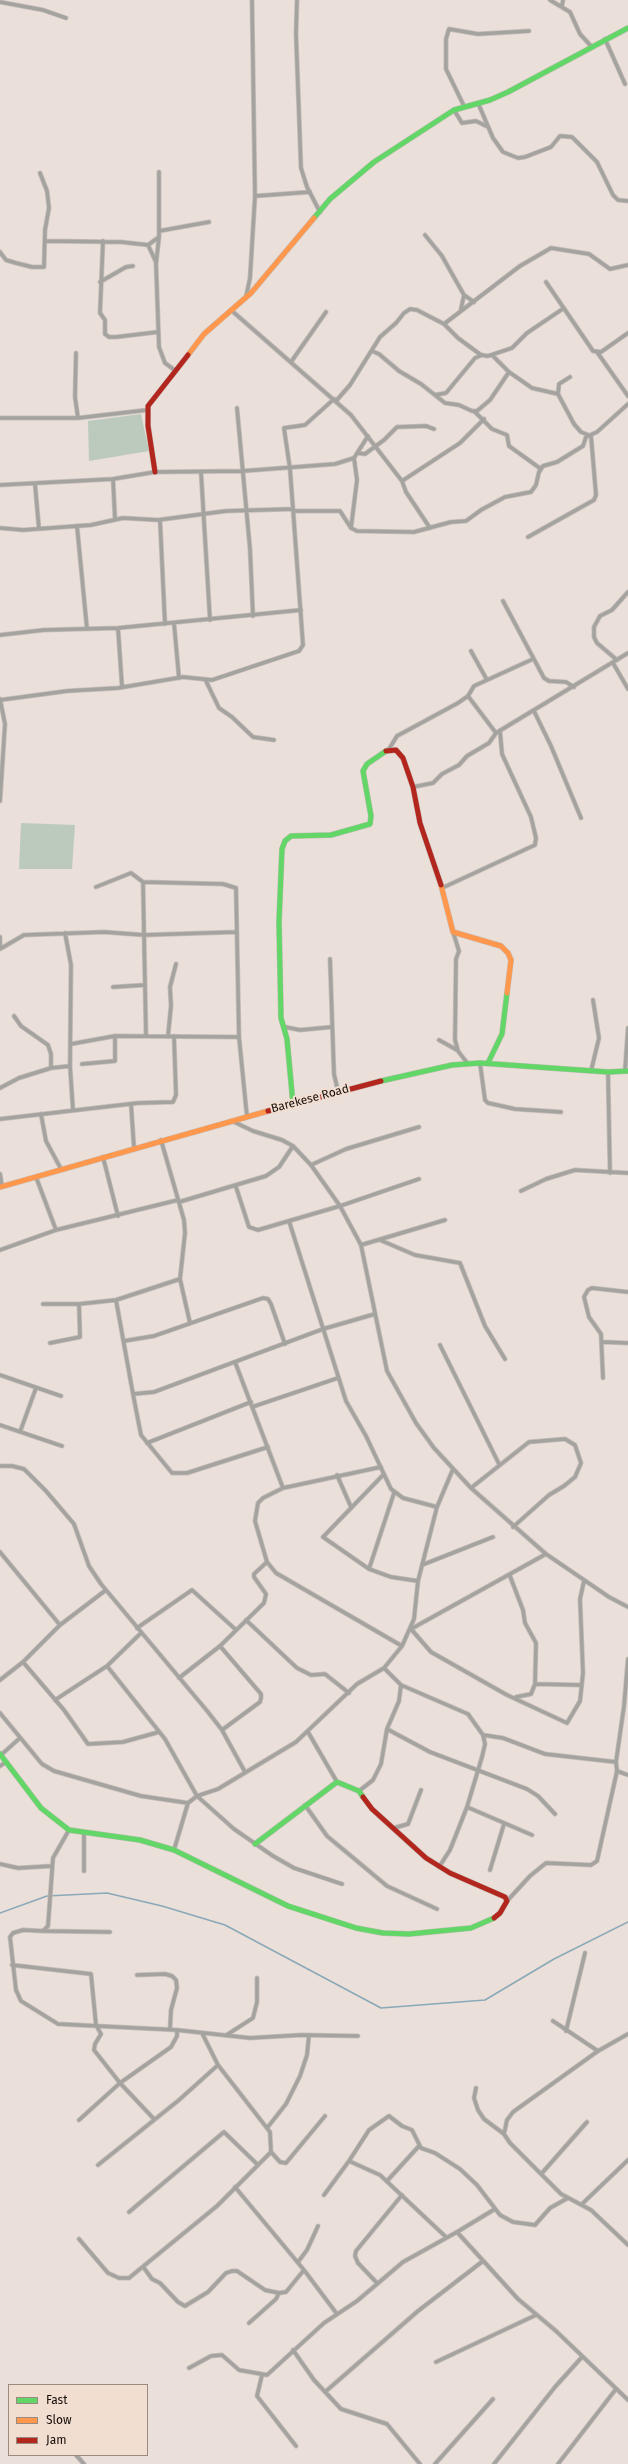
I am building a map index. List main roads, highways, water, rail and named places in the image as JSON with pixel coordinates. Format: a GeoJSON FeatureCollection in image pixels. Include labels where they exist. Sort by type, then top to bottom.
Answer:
{"type":"FeatureCollection","features":[{"type":"Feature","properties":{"kind":"waterway"},"geometry":{"type":"LineString","coordinates":[[0,1913],[47,1896],[107,1893],[162,1906],[225,1925],[381,2008],[485,2000],[554,1959],[628,1922]]}}]}
